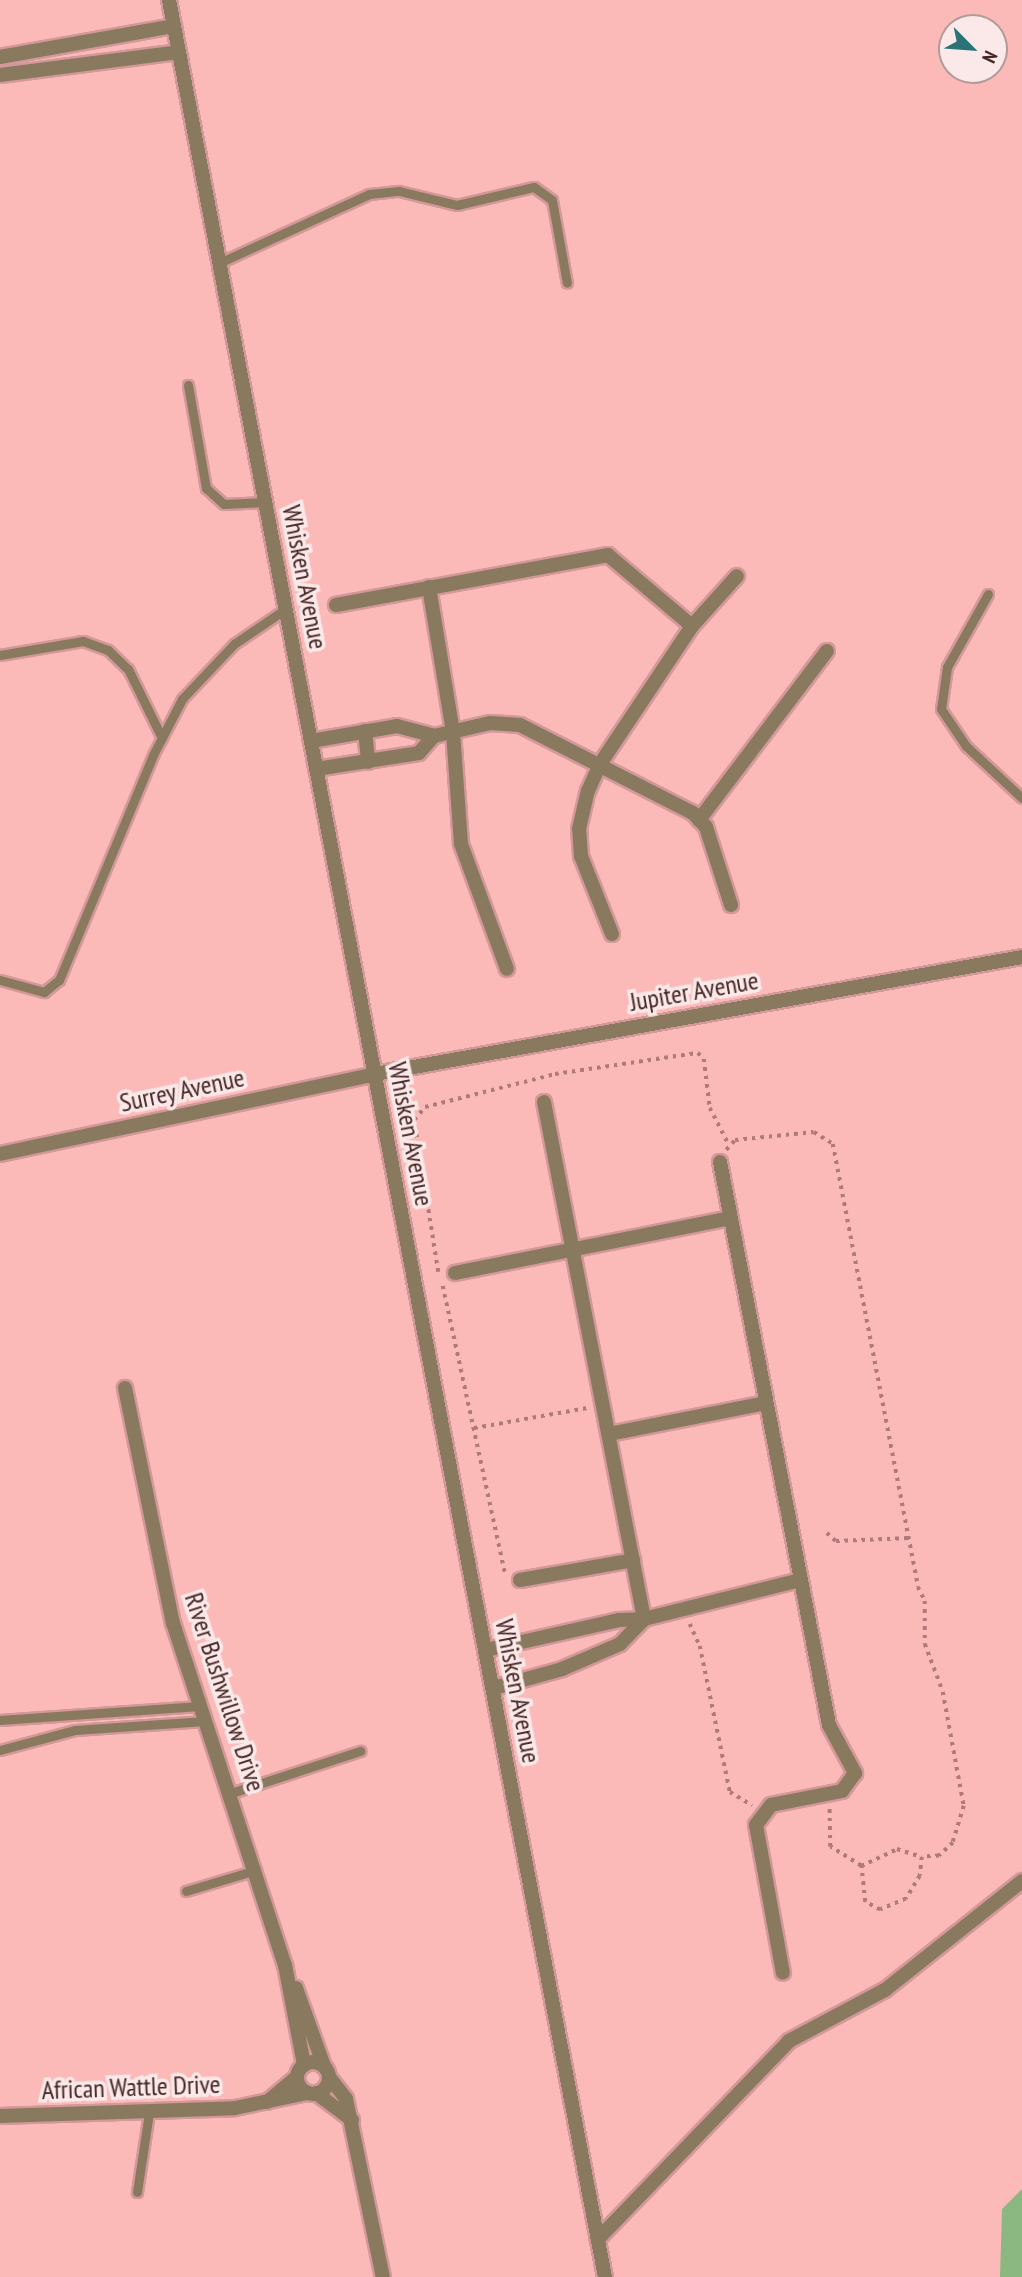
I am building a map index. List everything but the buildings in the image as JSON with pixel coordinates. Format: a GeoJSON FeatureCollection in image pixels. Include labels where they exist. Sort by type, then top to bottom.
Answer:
{"type":"FeatureCollection","features":[{"type":"Feature","properties":{"kind":"street","name":"Whisken Avenue"},"geometry":{"type":"LineString","coordinates":[[169,0],[605,2277]]}},
{"type":"Feature","properties":{"kind":"street"},"geometry":{"type":"LineString","coordinates":[[0,57],[174,26]]}},
{"type":"Feature","properties":{"kind":"street"},"geometry":{"type":"LineString","coordinates":[[0,75],[179,52]]}},
{"type":"Feature","properties":{"kind":"street"},"geometry":{"type":"LineString","coordinates":[[336,604],[608,555],[692,626]]}},
{"type":"Feature","properties":{"kind":"street"},"geometry":{"type":"LineString","coordinates":[[611,934],[581,856],[579,829],[600,764],[692,626],[737,576]]}},
{"type":"Feature","properties":{"kind":"street"},"geometry":{"type":"LineString","coordinates":[[429,587],[453,732],[461,845],[507,969]]}},
{"type":"Feature","properties":{"kind":"street"},"geometry":{"type":"LineString","coordinates":[[699,820],[827,651]]}},
{"type":"Feature","properties":{"kind":"street"},"geometry":{"type":"LineString","coordinates":[[316,769],[419,753],[434,736],[490,723],[520,725],[600,764],[699,820],[731,905]]}},
{"type":"Feature","properties":{"kind":"street"},"geometry":{"type":"LineString","coordinates":[[311,741],[365,731],[414,726],[434,736]]}},
{"type":"Feature","properties":{"kind":"street"},"geometry":{"type":"LineString","coordinates":[[365,731],[368,762]]}},
{"type":"Feature","properties":{"kind":"street","name":"Jupiter Avenue"},"geometry":{"type":"LineString","coordinates":[[375,1074],[1022,957]]}},
{"type":"Feature","properties":{"kind":"street","name":"Surrey Avenue"},"geometry":{"type":"LineString","coordinates":[[0,1154],[375,1074]]}},
{"type":"Feature","properties":{"kind":"street"},"geometry":{"type":"LineString","coordinates":[[544,1102],[644,1619]]}},
{"type":"Feature","properties":{"kind":"street"},"geometry":{"type":"LineString","coordinates":[[720,1162],[829,1725],[855,1773],[849,1786],[828,1796],[765,1809],[756,1834],[783,1973]]}},
{"type":"Feature","properties":{"kind":"street"},"geometry":{"type":"LineString","coordinates":[[455,1273],[731,1218]]}},
{"type":"Feature","properties":{"kind":"street","name":"River Bushwillow Drive"},"geometry":{"type":"LineString","coordinates":[[125,1388],[173,1623],[231,1793],[285,1965],[326,2071],[344,2095],[352,2120],[383,2277]]}},
{"type":"Feature","properties":{"kind":"street"},"geometry":{"type":"LineString","coordinates":[[609,1434],[766,1404]]}},
{"type":"Feature","properties":{"kind":"street"},"geometry":{"type":"LineString","coordinates":[[520,1580],[633,1560]]}},
{"type":"Feature","properties":{"kind":"street"},"geometry":{"type":"LineString","coordinates":[[486,1650],[619,1620],[644,1619],[687,1605],[800,1580]]}},
{"type":"Feature","properties":{"kind":"street"},"geometry":{"type":"LineString","coordinates":[[494,1688],[562,1669],[621,1644],[644,1619]]}},
{"type":"Feature","properties":{"kind":"street"},"geometry":{"type":"LineString","coordinates":[[598,2239],[789,2040],[885,1990],[1022,1881]]}},
{"type":"Feature","properties":{"kind":"street","name":"River Bushwillow Drive"},"geometry":{"type":"LineString","coordinates":[[285,1965],[300,2071]]}},
{"type":"Feature","properties":{"kind":"street"},"geometry":{"type":"LineString","coordinates":[[300,2071],[312,2093],[352,2120]]}},
{"type":"Feature","properties":{"kind":"street"},"geometry":{"type":"LineString","coordinates":[[263,2105],[300,2071],[326,2071]]}},
{"type":"Feature","properties":{"kind":"street"},"geometry":{"type":"LineString","coordinates":[[312,2093],[326,2071]]}},
{"type":"Feature","properties":{"kind":"street","name":"African Wattle Drive"},"geometry":{"type":"LineString","coordinates":[[0,2116],[149,2112],[263,2105],[312,2093]]}},
{"type":"Feature","properties":{"kind":"lane"},"geometry":{"type":"LineString","coordinates":[[219,263],[369,194],[399,191],[457,205],[534,187],[552,200],[567,283]]}},
{"type":"Feature","properties":{"kind":"lane"},"geometry":{"type":"LineString","coordinates":[[188,385],[206,488],[224,504],[265,502]]}},
{"type":"Feature","properties":{"kind":"lane"},"geometry":{"type":"LineString","coordinates":[[988,594],[947,667],[941,709],[966,746],[1022,798]]}},
{"type":"Feature","properties":{"kind":"lane"},"geometry":{"type":"LineString","coordinates":[[0,980],[44,992],[59,980],[162,738],[206,670],[287,608]]}},
{"type":"Feature","properties":{"kind":"lane"},"geometry":{"type":"LineString","coordinates":[[0,655],[83,641],[108,650],[128,669],[162,738]]}},
{"type":"Feature","properties":{"kind":"lane"},"geometry":{"type":"LineString","coordinates":[[0,1720],[200,1706]]}},
{"type":"Feature","properties":{"kind":"lane"},"geometry":{"type":"LineString","coordinates":[[0,1750],[75,1730],[205,1721]]}},
{"type":"Feature","properties":{"kind":"lane"},"geometry":{"type":"LineString","coordinates":[[231,1793],[360,1751]]}},
{"type":"Feature","properties":{"kind":"lane"},"geometry":{"type":"LineString","coordinates":[[186,1891],[256,1870]]}},
{"type":"Feature","properties":{"kind":"lane"},"geometry":{"type":"LineString","coordinates":[[137,2192],[149,2112]]}},
{"type":"Feature","properties":{"kind":"path"},"geometry":{"type":"LineString","coordinates":[[520,1580],[508,1576],[503,1566],[448,1294],[439,1276],[414,1120],[418,1113],[555,1074],[698,1053],[704,1059],[710,1108],[729,1145]]}},
{"type":"Feature","properties":{"kind":"path"},"geometry":{"type":"LineString","coordinates":[[729,1145],[814,1132],[833,1144],[910,1538],[925,1601],[925,1644],[943,1692],[964,1806],[953,1843],[939,1856],[922,1857],[897,1849],[861,1866]]}},
{"type":"Feature","properties":{"kind":"path"},"geometry":{"type":"LineString","coordinates":[[720,1162],[729,1145]]}},
{"type":"Feature","properties":{"kind":"path"},"geometry":{"type":"LineString","coordinates":[[474,1428],[603,1405]]}},
{"type":"Feature","properties":{"kind":"path"},"geometry":{"type":"LineString","coordinates":[[827,1533],[836,1541],[910,1538]]}},
{"type":"Feature","properties":{"kind":"path"},"geometry":{"type":"LineString","coordinates":[[687,1605],[730,1792],[765,1809]]}},
{"type":"Feature","properties":{"kind":"path"},"geometry":{"type":"LineString","coordinates":[[828,1796],[830,1847],[861,1866]]}},
{"type":"Feature","properties":{"kind":"path"},"geometry":{"type":"LineString","coordinates":[[861,1866],[865,1902],[891,1909],[914,1889],[922,1857]]}},
{"type":"Feature","properties":{"kind":"green space"},"geometry":{"type":"Polygon","coordinates":[[[1022,2189],[1022,2277],[1000,2277],[1002,2209],[1022,2189]]]}}]}
